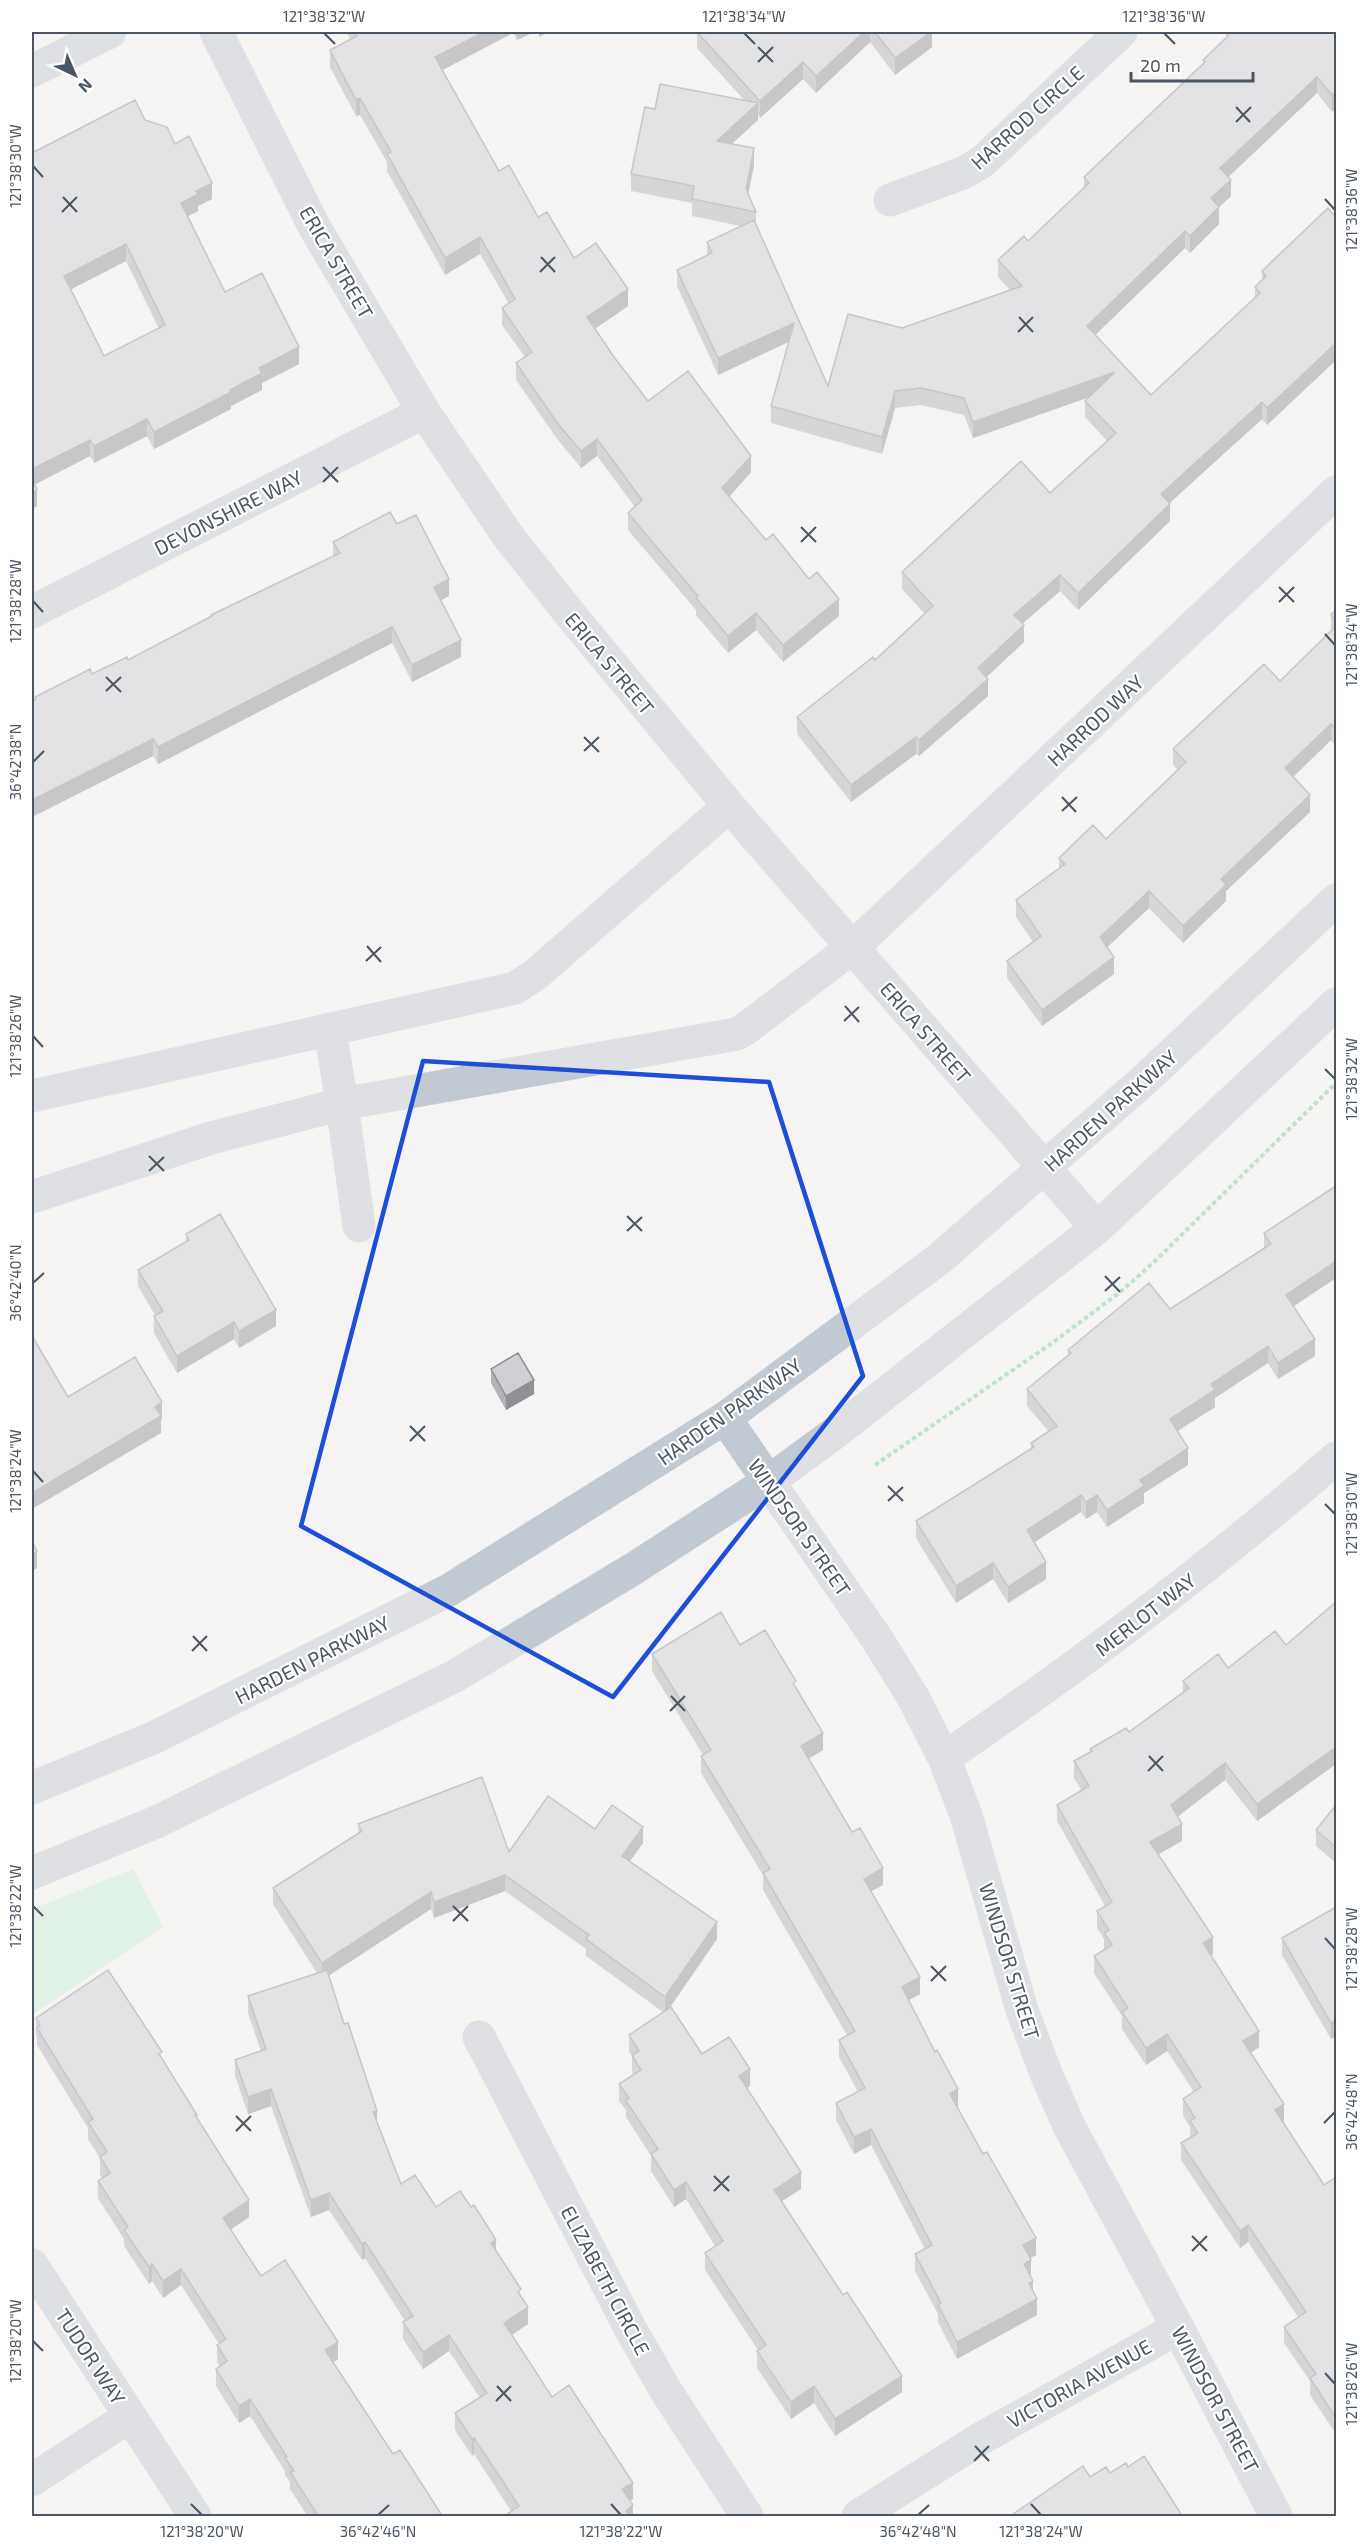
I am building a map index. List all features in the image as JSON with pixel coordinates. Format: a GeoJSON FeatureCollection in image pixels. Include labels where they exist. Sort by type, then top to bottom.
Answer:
{"type":"FeatureCollection","features":[{"type":"Feature","properties":{"kind":"street"},"geometry":{"type":"LineString","coordinates":[[32,71],[110,32]]}},
{"type":"Feature","properties":{"kind":"street","name":"ERICA STREET"},"geometry":{"type":"LineString","coordinates":[[216,32],[315,228],[424,412],[515,545],[729,806],[1097,1228]]}},
{"type":"Feature","properties":{"kind":"street","name":"HARROD CIRCLE"},"geometry":{"type":"LineString","coordinates":[[890,200],[963,173],[981,162],[1121,32]]}},
{"type":"Feature","properties":{"kind":"street","name":"DEVONSHIRE WAY"},"geometry":{"type":"LineString","coordinates":[[32,612],[424,412]]}},
{"type":"Feature","properties":{"kind":"street","name":"HARROD WAY"},"geometry":{"type":"LineString","coordinates":[[32,1197],[211,1138],[342,1104],[737,1034],[853,947],[1336,492]]}},
{"type":"Feature","properties":{"kind":"street"},"geometry":{"type":"LineString","coordinates":[[32,1096],[515,987],[525,982],[729,806]]}},
{"type":"Feature","properties":{"kind":"street","name":"HARDEN PARKWAY"},"geometry":{"type":"LineString","coordinates":[[32,1788],[155,1737],[449,1590],[725,1418],[939,1258],[1142,1082],[1336,900]]}},
{"type":"Feature","properties":{"kind":"street"},"geometry":{"type":"LineString","coordinates":[[32,1874],[154,1823],[455,1676],[633,1569],[769,1481],[832,1436],[1097,1228],[1336,1004]]}},
{"type":"Feature","properties":{"kind":"street"},"geometry":{"type":"LineString","coordinates":[[330,1029],[359,1226]]}},
{"type":"Feature","properties":{"kind":"street","name":"WINDSOR STREET"},"geometry":{"type":"LineString","coordinates":[[725,1418],[877,1639],[913,1697],[944,1758],[966,1815],[1022,2010],[1047,2076],[1069,2126],[1178,2328],[1276,2517]]}},
{"type":"Feature","properties":{"kind":"street","name":"MERLOT WAY"},"geometry":{"type":"LineString","coordinates":[[944,1758],[1098,1651],[1273,1513],[1336,1458]]}},
{"type":"Feature","properties":{"kind":"street","name":"ELIZABETH CIRCLE"},"geometry":{"type":"LineString","coordinates":[[479,2037],[635,2337],[666,2391],[747,2517]]}},
{"type":"Feature","properties":{"kind":"street","name":"TUDOR WAY"},"geometry":{"type":"LineString","coordinates":[[32,2265],[195,2517]]}},
{"type":"Feature","properties":{"kind":"street","name":"VICTORIA AVENUE"},"geometry":{"type":"LineString","coordinates":[[858,2517],[980,2439],[1178,2328]]}},
{"type":"Feature","properties":{"kind":"street","name":"TUDOR WAY"},"geometry":{"type":"LineString","coordinates":[[32,2480],[130,2416]]}},
{"type":"Feature","properties":{"kind":"path"},"geometry":{"type":"LineString","coordinates":[[875,1465],[1055,1341],[1119,1293],[1152,1264],[1336,1083]]}},
{"type":"Feature","properties":{"kind":"highlighted area"},"geometry":{"type":"Polygon","coordinates":[[[423,1061],[769,1082],[863,1376],[613,1697],[301,1526],[423,1061]]]}},
{"type":"Feature","properties":{"kind":"green space"},"geometry":{"type":"Polygon","coordinates":[[[133,1869],[163,1927],[32,2015],[32,1909],[133,1869]]]}},
{"type":"Feature","properties":{"kind":"building"},"geometry":{"type":"Polygon","coordinates":[[[354,32],[484,32],[435,57],[499,171],[509,165],[538,217],[547,212],[574,258],[596,243],[628,289],[587,317],[648,401],[688,371],[751,456],[722,488],[766,540],[773,534],[809,579],[817,572],[839,599],[783,645],[756,613],[728,636],[696,598],[698,596],[628,513],[642,500],[597,439],[581,451],[558,424],[516,363],[532,352],[502,308],[515,299],[480,237],[445,258],[387,154],[391,152],[360,98],[356,100],[330,50],[357,36],[354,32]]]}},
{"type":"Feature","properties":{"kind":"building"},"geometry":{"type":"Polygon","coordinates":[[[697,32],[864,32],[816,76],[803,62],[760,101],[697,32]]]}},
{"type":"Feature","properties":{"kind":"building"},"geometry":{"type":"Polygon","coordinates":[[[875,32],[931,32],[895,58],[875,32]]]}},
{"type":"Feature","properties":{"kind":"building"},"geometry":{"type":"Polygon","coordinates":[[[1231,32],[1336,32],[1336,91],[1332,95],[1317,77],[1220,168],[1231,180],[1211,198],[1219,207],[1190,236],[1185,231],[1087,326],[1151,395],[1260,293],[1255,287],[1266,276],[1262,271],[1328,208],[1334,215],[1336,213],[1336,343],[1267,408],[1262,402],[1161,494],[1170,504],[1078,593],[1060,575],[1014,615],[1024,625],[978,668],[988,679],[919,740],[916,737],[851,785],[797,717],[873,657],[875,660],[933,606],[902,572],[1021,461],[1050,493],[1116,433],[1085,401],[1115,372],[973,422],[964,398],[921,388],[895,391],[882,437],[771,406],[794,323],[718,358],[677,270],[712,253],[707,242],[754,220],[828,386],[848,314],[902,328],[1022,286],[998,260],[1024,236],[1028,241],[1089,183],[1084,177],[1205,62],[1203,60],[1231,32]]]}},
{"type":"Feature","properties":{"kind":"building"},"geometry":{"type":"Polygon","coordinates":[[[660,84],[758,103],[717,141],[754,148],[746,189],[756,212],[692,199],[694,186],[631,174],[645,107],[655,109],[660,84]]]}},
{"type":"Feature","properties":{"kind":"building"},"geometry":{"type":"Polygon","coordinates":[[[135,100],[145,120],[167,127],[175,144],[189,136],[212,183],[196,191],[198,194],[181,203],[225,292],[262,273],[299,347],[259,368],[262,373],[230,390],[231,392],[154,432],[147,419],[94,446],[90,440],[32,469],[32,153],[135,100]],[[126,244],[64,276],[104,356],[165,325],[126,244]]]}},
{"type":"Feature","properties":{"kind":"building"},"geometry":{"type":"Polygon","coordinates":[[[32,478],[37,490],[32,493],[32,478]]]}},
{"type":"Feature","properties":{"kind":"building"},"geometry":{"type":"Polygon","coordinates":[[[390,512],[397,524],[416,515],[449,579],[434,587],[461,640],[412,665],[392,627],[158,747],[153,739],[32,800],[32,702],[36,699],[35,697],[90,669],[92,674],[127,657],[128,660],[211,615],[340,553],[333,542],[390,512]]]}},
{"type":"Feature","properties":{"kind":"building"},"geometry":{"type":"Polygon","coordinates":[[[1336,609],[1336,621],[1331,615],[1336,609]]]}},
{"type":"Feature","properties":{"kind":"building"},"geometry":{"type":"Polygon","coordinates":[[[1336,626],[1336,729],[1331,724],[1285,768],[1310,795],[1221,879],[1226,885],[1183,926],[1149,891],[1100,937],[1114,957],[1042,1010],[1007,961],[1041,936],[1016,900],[1065,864],[1059,858],[1093,825],[1106,839],[1186,762],[1173,749],[1264,664],[1280,681],[1336,626]]]}},
{"type":"Feature","properties":{"kind":"building"},"geometry":{"type":"Polygon","coordinates":[[[1336,1186],[1336,1261],[1286,1295],[1315,1339],[1278,1363],[1268,1346],[1211,1384],[1215,1390],[1170,1419],[1188,1448],[1140,1480],[1144,1486],[1107,1510],[1097,1495],[1086,1502],[1081,1495],[1027,1530],[1046,1562],[1008,1587],[993,1563],[956,1586],[916,1521],[1034,1447],[1031,1443],[1057,1426],[1027,1389],[1071,1353],[1068,1350],[1149,1283],[1170,1309],[1271,1244],[1264,1233],[1336,1186]]]}},
{"type":"Feature","properties":{"kind":"building"},"geometry":{"type":"Polygon","coordinates":[[[220,1214],[276,1310],[239,1331],[234,1322],[177,1356],[154,1316],[163,1311],[138,1270],[189,1240],[186,1234],[220,1214]]]}},
{"type":"Feature","properties":{"kind":"building"},"geometry":{"type":"Polygon","coordinates":[[[32,1336],[68,1397],[135,1357],[162,1402],[155,1407],[161,1416],[32,1493],[32,1336]]]}},
{"type":"Feature","properties":{"kind":"building"},"geometry":{"type":"Polygon","coordinates":[[[518,1353],[534,1380],[506,1396],[491,1369],[518,1353]]]}},
{"type":"Feature","properties":{"kind":"building"},"geometry":{"type":"Polygon","coordinates":[[[32,1541],[37,1551],[32,1555],[32,1541]]]}},
{"type":"Feature","properties":{"kind":"building"},"geometry":{"type":"Polygon","coordinates":[[[1336,1602],[1336,1747],[1257,1804],[1225,1763],[1171,1805],[1182,1824],[1150,1842],[1213,1937],[1203,1943],[1259,2031],[1243,2041],[1284,2104],[1275,2110],[1324,2185],[1336,2177],[1336,2413],[1334,2415],[1310,2378],[1316,2374],[1284,2327],[1306,2312],[1248,2225],[1240,2231],[1181,2143],[1198,2133],[1190,2121],[1195,2118],[1183,2099],[1201,2087],[1167,2034],[1146,2048],[1122,2012],[1128,2008],[1094,1956],[1112,1945],[1104,1933],[1109,1930],[1097,1911],[1112,1902],[1057,1805],[1089,1786],[1074,1761],[1126,1728],[1129,1732],[1189,1688],[1183,1681],[1218,1654],[1228,1668],[1275,1631],[1286,1645],[1336,1602]]]}},
{"type":"Feature","properties":{"kind":"building"},"geometry":{"type":"Polygon","coordinates":[[[721,1612],[740,1645],[765,1630],[796,1681],[793,1683],[823,1733],[801,1746],[852,1832],[860,1828],[883,1868],[864,1879],[920,1977],[902,1987],[935,2052],[937,2050],[958,2089],[950,2094],[983,2154],[987,2152],[1036,2238],[1023,2245],[1031,2260],[1024,2264],[1033,2281],[1029,2283],[1037,2299],[957,2342],[938,2305],[941,2303],[915,2254],[932,2245],[871,2129],[854,2137],[836,2103],[865,2088],[839,2040],[855,2031],[763,1873],[770,1869],[701,1756],[711,1750],[652,1654],[721,1612]]]}},
{"type":"Feature","properties":{"kind":"building"},"geometry":{"type":"Polygon","coordinates":[[[482,1777],[509,1852],[548,1796],[595,1829],[612,1805],[643,1827],[622,1856],[717,1922],[665,1997],[586,1939],[589,1935],[505,1875],[434,1902],[431,1892],[322,1963],[273,1888],[362,1831],[358,1824],[482,1777]]]}},
{"type":"Feature","properties":{"kind":"building"},"geometry":{"type":"Polygon","coordinates":[[[1336,1805],[1336,1847],[1316,1830],[1336,1805]]]}},
{"type":"Feature","properties":{"kind":"building"},"geometry":{"type":"Polygon","coordinates":[[[1336,1907],[1336,2022],[1335,2020],[1331,2023],[1282,1938],[1336,1907]]]}},
{"type":"Feature","properties":{"kind":"building"},"geometry":{"type":"Polygon","coordinates":[[[108,1970],[162,2052],[159,2054],[249,2200],[223,2218],[261,2276],[285,2260],[338,2342],[325,2350],[393,2454],[400,2450],[443,2517],[319,2517],[290,2472],[294,2471],[285,2458],[287,2457],[250,2399],[239,2406],[216,2369],[227,2361],[217,2345],[226,2339],[181,2269],[163,2281],[152,2264],[149,2267],[124,2230],[128,2227],[98,2181],[110,2173],[100,2157],[107,2152],[88,2122],[93,2119],[37,2028],[40,2026],[36,2018],[108,1970]]]}},
{"type":"Feature","properties":{"kind":"building"},"geometry":{"type":"Polygon","coordinates":[[[327,1970],[344,2024],[348,2023],[377,2111],[373,2112],[401,2184],[415,2175],[436,2207],[460,2191],[471,2207],[474,2205],[496,2240],[491,2243],[521,2289],[518,2292],[528,2307],[504,2323],[552,2397],[569,2385],[633,2483],[622,2489],[633,2505],[626,2511],[630,2517],[503,2517],[519,2506],[455,2413],[487,2393],[449,2335],[423,2352],[403,2322],[413,2316],[365,2242],[362,2244],[329,2193],[311,2200],[271,2089],[248,2097],[235,2060],[266,2049],[248,1996],[327,1970]]]}},
{"type":"Feature","properties":{"kind":"building"},"geometry":{"type":"Polygon","coordinates":[[[671,2007],[702,2054],[729,2037],[750,2069],[739,2076],[801,2172],[774,2190],[843,2295],[847,2292],[902,2376],[835,2419],[814,2386],[791,2402],[757,2351],[766,2345],[705,2253],[723,2241],[686,2182],[674,2190],[651,2154],[658,2149],[626,2101],[629,2098],[619,2084],[641,2070],[632,2055],[639,2051],[629,2035],[671,2007]]]}},
{"type":"Feature","properties":{"kind":"building"},"geometry":{"type":"Polygon","coordinates":[[[1144,2456],[1183,2517],[1009,2517],[1083,2466],[1090,2477],[1106,2467],[1110,2473],[1126,2463],[1128,2467],[1144,2456]]]}}]}
